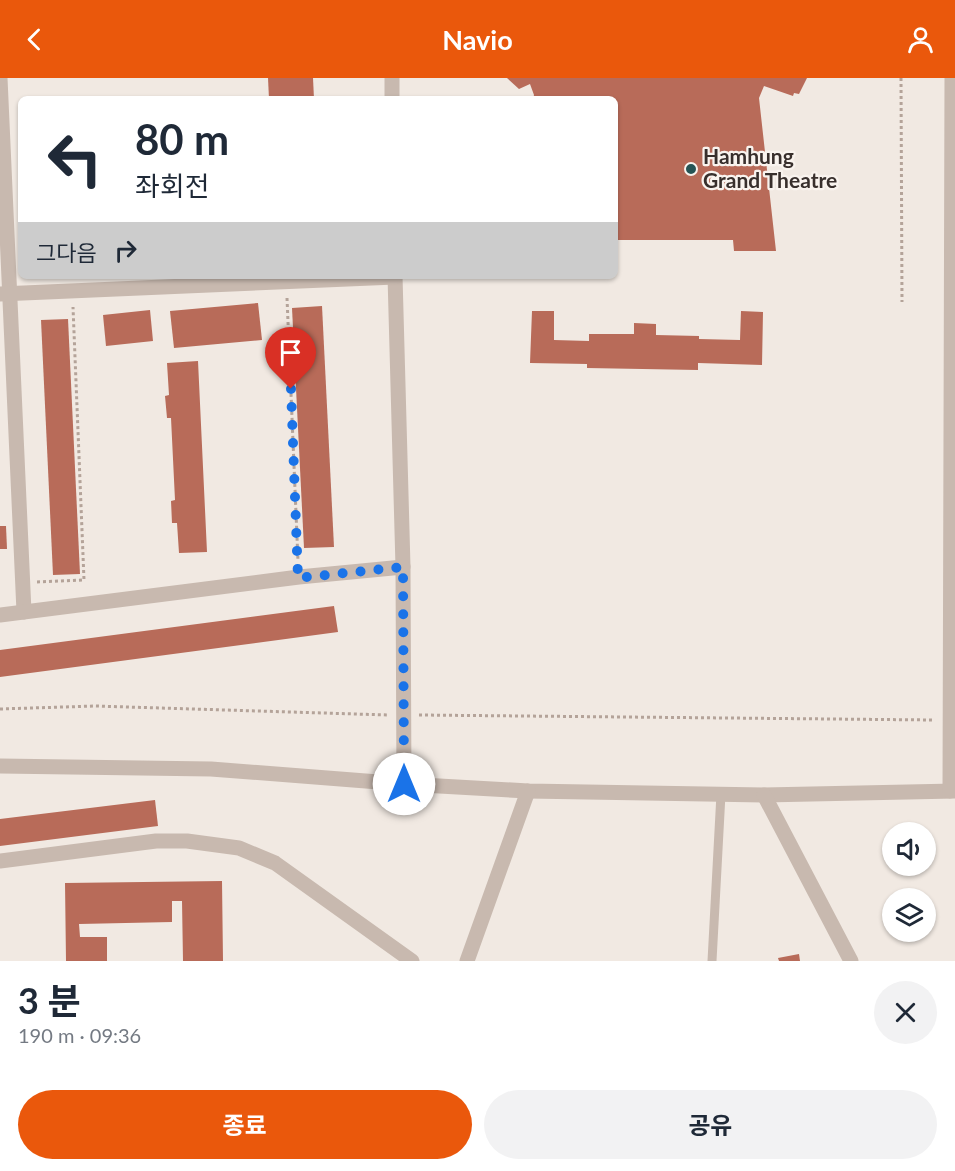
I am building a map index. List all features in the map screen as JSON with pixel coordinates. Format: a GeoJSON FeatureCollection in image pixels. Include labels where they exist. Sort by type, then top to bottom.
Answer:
{"type":"FeatureCollection","features":[{"type":"Feature","properties":{"kind":"street"},"geometry":{"type":"LineString","coordinates":[[0,78],[5,293],[24,612]]}},
{"type":"Feature","properties":{"kind":"street"},"geometry":{"type":"LineString","coordinates":[[392,78],[392,96]]}},
{"type":"Feature","properties":{"kind":"street"},"geometry":{"type":"LineString","coordinates":[[0,766],[211,769],[528,791],[764,795],[952,791],[950,720],[952,78]]}},
{"type":"Feature","properties":{"kind":"street"},"geometry":{"type":"LineString","coordinates":[[5,293],[330,279]]}},
{"type":"Feature","properties":{"kind":"street"},"geometry":{"type":"LineString","coordinates":[[395,279],[403,567],[404,784]]}},
{"type":"Feature","properties":{"kind":"street"},"geometry":{"type":"LineString","coordinates":[[0,615],[403,567]]}},
{"type":"Feature","properties":{"kind":"street"},"geometry":{"type":"LineString","coordinates":[[467,961],[528,791]]}},
{"type":"Feature","properties":{"kind":"street"},"geometry":{"type":"LineString","coordinates":[[764,795],[851,961]]}},
{"type":"Feature","properties":{"kind":"street"},"geometry":{"type":"LineString","coordinates":[[0,861],[156,841],[187,841],[239,848],[275,863],[412,961]]}},
{"type":"Feature","properties":{"kind":"lane"},"geometry":{"type":"LineString","coordinates":[[712,961],[721,794]]}},
{"type":"Feature","properties":{"kind":"path"},"geometry":{"type":"LineString","coordinates":[[901,78],[902,302]]}},
{"type":"Feature","properties":{"kind":"path"},"geometry":{"type":"LineString","coordinates":[[286,281],[298,578]]}},
{"type":"Feature","properties":{"kind":"path"},"geometry":{"type":"LineString","coordinates":[[23,583],[84,580],[72,291]]}},
{"type":"Feature","properties":{"kind":"path"},"geometry":{"type":"LineString","coordinates":[[0,709],[95,706],[404,715],[950,720]]}},
{"type":"Feature","properties":{"kind":"building"},"geometry":{"type":"Polygon","coordinates":[[[268,78],[313,78],[314,96],[269,96],[268,78]]]}},
{"type":"Feature","properties":{"kind":"building","name":"Hamhung Grand Theatre"},"geometry":{"type":"Polygon","coordinates":[[[507,78],[807,78],[799,94],[794,93],[793,96],[764,86],[759,98],[776,251],[734,251],[733,240],[618,240],[618,96],[534,96],[530,84],[519,89],[507,78]]]}},
{"type":"Feature","properties":{"kind":"building"},"geometry":{"type":"Polygon","coordinates":[[[258,303],[262,340],[174,348],[170,311],[258,303]]]}},
{"type":"Feature","properties":{"kind":"building"},"geometry":{"type":"Polygon","coordinates":[[[322,306],[334,547],[304,548],[292,308],[322,306]]]}},
{"type":"Feature","properties":{"kind":"building"},"geometry":{"type":"Polygon","coordinates":[[[150,310],[153,341],[106,346],[103,315],[150,310]]]}},
{"type":"Feature","properties":{"kind":"building"},"geometry":{"type":"Polygon","coordinates":[[[532,311],[554,311],[554,340],[589,341],[589,334],[634,334],[634,323],[656,324],[656,335],[740,340],[741,311],[763,312],[762,365],[698,363],[698,370],[587,368],[587,364],[530,363],[532,311]]]}},
{"type":"Feature","properties":{"kind":"building"},"geometry":{"type":"Polygon","coordinates":[[[68,319],[80,574],[53,575],[41,320],[68,319]]]}},
{"type":"Feature","properties":{"kind":"building"},"geometry":{"type":"Polygon","coordinates":[[[198,361],[207,552],[179,553],[177,523],[172,523],[171,501],[175,500],[171,418],[167,418],[165,396],[169,395],[167,363],[198,361]]]}},
{"type":"Feature","properties":{"kind":"building"},"geometry":{"type":"Polygon","coordinates":[[[0,526],[6,526],[7,549],[0,549],[0,526]]]}},
{"type":"Feature","properties":{"kind":"building"},"geometry":{"type":"Polygon","coordinates":[[[334,606],[338,632],[0,677],[0,650],[334,606]]]}},
{"type":"Feature","properties":{"kind":"building"},"geometry":{"type":"Polygon","coordinates":[[[155,800],[158,826],[0,846],[0,819],[155,800]]]}},
{"type":"Feature","properties":{"kind":"building"},"geometry":{"type":"Polygon","coordinates":[[[222,881],[223,961],[183,961],[182,901],[172,901],[172,922],[79,924],[80,937],[107,937],[107,961],[66,961],[65,883],[222,881]]]}},
{"type":"Feature","properties":{"kind":"building"},"geometry":{"type":"Polygon","coordinates":[[[799,954],[800,961],[779,961],[778,958],[799,954]]]}},
{"type":"Feature","properties":{"kind":"place","name":"Hamhung Grand Theatre"},"geometry":{"type":"Point","coordinates":[691,169]}},
{"type":"Feature","properties":{"kind":"route"},"geometry":{"type":"LineString","coordinates":[[291,389],[298,578],[403,567],[404,784]]}}]}
